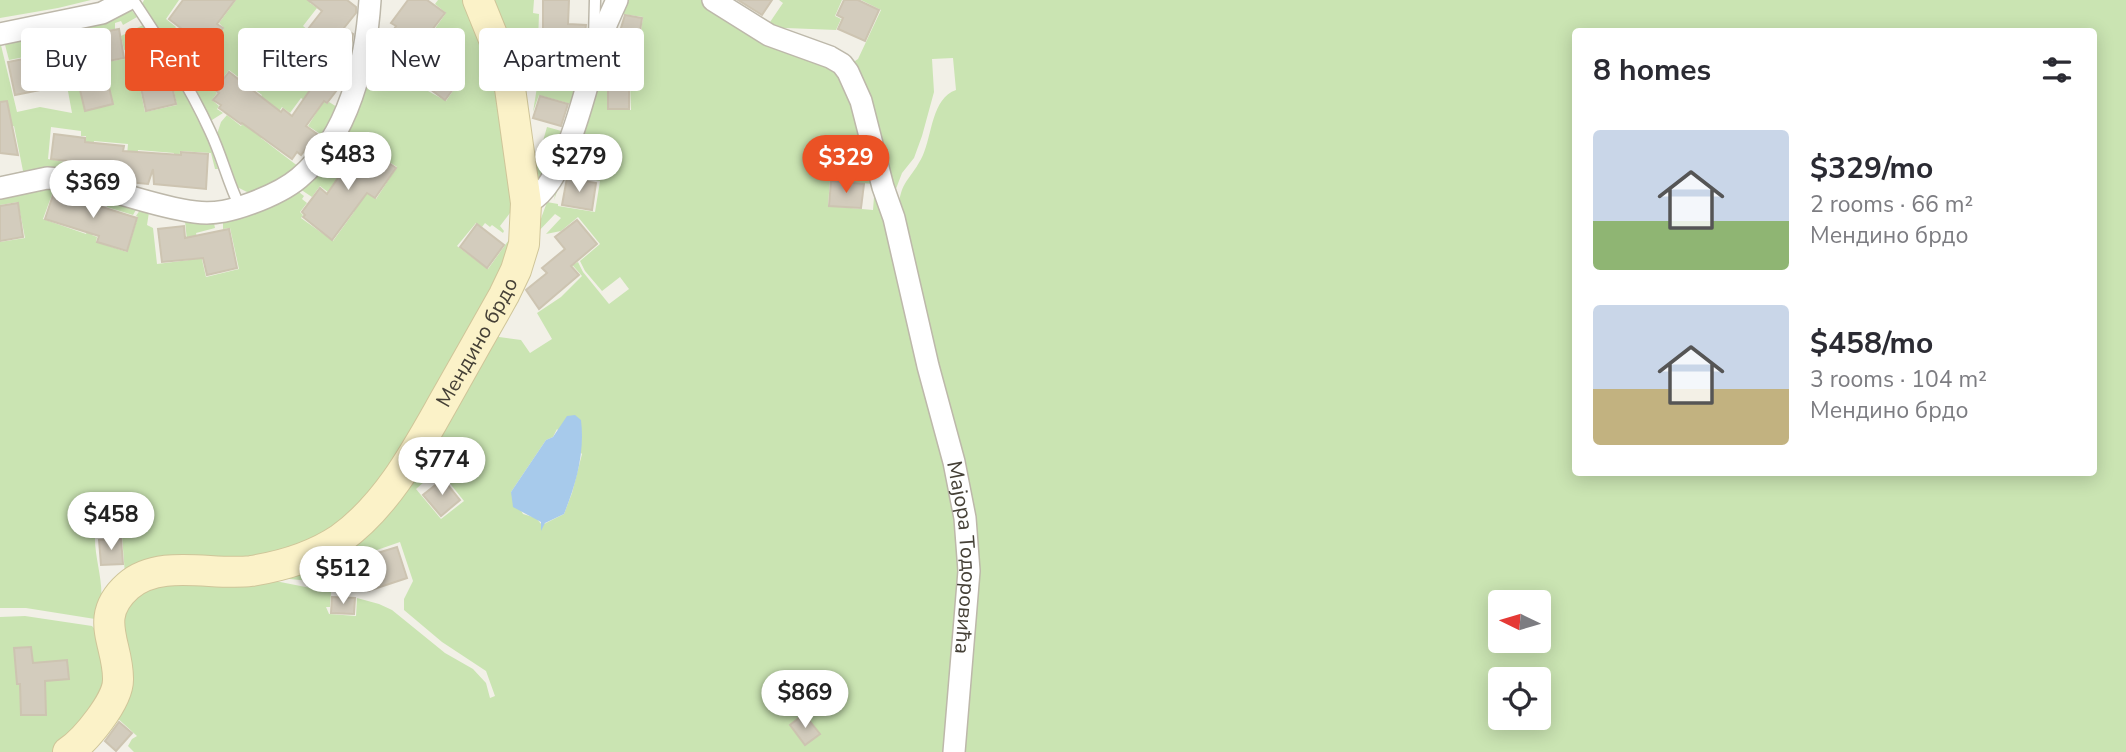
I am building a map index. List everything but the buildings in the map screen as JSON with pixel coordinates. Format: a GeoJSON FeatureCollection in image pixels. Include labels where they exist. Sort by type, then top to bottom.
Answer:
{"type":"FeatureCollection","features":[{"type":"Feature","properties":{"kind":"street"},"geometry":{"type":"LineString","coordinates":[[0,34],[102,13],[127,0]]}},
{"type":"Feature","properties":{"kind":"street"},"geometry":{"type":"LineString","coordinates":[[0,188],[47,178],[61,179],[166,207],[197,212],[216,212],[240,207],[267,197],[297,180],[314,164],[330,142],[362,63],[368,34],[370,0]]}},
{"type":"Feature","properties":{"kind":"street","name":"Мендино брдо"},"geometry":{"type":"LineString","coordinates":[[68,752],[77,746],[90,730],[117,689],[119,677],[108,632],[116,600],[129,586],[143,576],[159,572],[248,571],[280,566],[314,554],[341,538],[375,508],[401,473],[504,295],[524,244],[526,203],[508,74],[478,0]]}},
{"type":"Feature","properties":{"kind":"street"},"geometry":{"type":"LineString","coordinates":[[606,28],[617,0]]}},
{"type":"Feature","properties":{"kind":"street","name":"Мајора Тодоровића"},"geometry":{"type":"LineString","coordinates":[[713,0],[769,35],[842,64],[861,101],[883,187],[894,218],[928,366],[954,462],[968,546],[968,599],[954,752]]}},
{"type":"Feature","properties":{"kind":"street"},"geometry":{"type":"LineString","coordinates":[[526,203],[533,201],[544,191],[559,165],[587,91]]}},
{"type":"Feature","properties":{"kind":"lane"},"geometry":{"type":"LineString","coordinates":[[133,0],[190,91],[210,131],[229,185],[240,207]]}},
{"type":"Feature","properties":{"kind":"lane"},"geometry":{"type":"LineString","coordinates":[[594,28],[595,0]]}},
{"type":"Feature","properties":{"kind":"green space"},"geometry":{"type":"Polygon","coordinates":[[[0,0],[91,0],[0,18],[0,0]]]}},
{"type":"Feature","properties":{"kind":"green space"},"geometry":{"type":"Polygon","coordinates":[[[144,0],[179,0],[166,19],[176,27],[157,28],[142,4],[144,0]]]}},
{"type":"Feature","properties":{"kind":"green space"},"geometry":{"type":"Polygon","coordinates":[[[236,0],[312,0],[310,3],[317,8],[303,26],[305,28],[238,28],[238,77],[229,70],[224,77],[224,28],[219,23],[236,0]]]}},
{"type":"Feature","properties":{"kind":"green space"},"geometry":{"type":"Polygon","coordinates":[[[438,0],[469,0],[480,28],[479,91],[501,91],[516,205],[500,226],[503,233],[492,225],[490,227],[485,223],[482,227],[476,223],[457,246],[488,269],[516,230],[508,269],[372,498],[301,554],[125,575],[122,535],[95,536],[101,600],[95,619],[26,608],[0,608],[0,242],[25,238],[18,202],[0,205],[0,199],[37,185],[89,193],[86,200],[54,189],[43,219],[86,234],[96,204],[89,201],[92,194],[137,208],[133,215],[107,207],[108,201],[100,198],[95,213],[99,214],[92,235],[97,237],[96,242],[127,252],[138,217],[136,216],[140,210],[149,212],[147,225],[153,228],[157,264],[189,260],[185,221],[155,213],[213,218],[215,228],[196,233],[206,277],[239,269],[230,228],[223,229],[223,223],[295,189],[304,196],[302,199],[307,203],[300,212],[303,215],[301,218],[333,241],[354,212],[320,186],[312,197],[297,187],[336,152],[350,155],[338,175],[376,199],[397,167],[359,142],[351,152],[343,150],[347,138],[340,133],[366,78],[366,91],[428,91],[446,101],[453,91],[465,91],[465,28],[435,28],[446,13],[435,4],[438,0]]]}},
{"type":"Feature","properties":{"kind":"green space"},"geometry":{"type":"Polygon","coordinates":[[[488,0],[534,0],[533,13],[539,14],[538,28],[499,28],[488,0]]]}},
{"type":"Feature","properties":{"kind":"green space"},"geometry":{"type":"Polygon","coordinates":[[[620,0],[707,0],[823,58],[847,79],[873,184],[830,180],[828,206],[873,210],[874,197],[882,200],[965,552],[951,752],[134,752],[128,746],[137,736],[114,715],[121,611],[144,585],[265,579],[331,592],[330,607],[326,607],[329,614],[356,616],[357,598],[379,604],[392,610],[445,653],[473,669],[486,683],[490,698],[495,696],[486,671],[442,642],[404,610],[404,599],[413,581],[400,542],[354,558],[364,589],[342,584],[279,578],[421,459],[431,464],[443,460],[449,464],[437,480],[432,475],[416,489],[441,519],[464,501],[444,476],[451,462],[424,454],[492,336],[521,340],[530,353],[552,339],[537,313],[561,297],[582,276],[561,252],[563,250],[574,264],[578,262],[609,304],[629,289],[620,277],[602,291],[585,271],[580,261],[600,244],[578,217],[561,231],[546,234],[561,218],[555,214],[535,235],[547,202],[595,212],[600,181],[586,178],[576,162],[568,161],[554,200],[560,170],[593,91],[607,91],[607,110],[631,110],[630,91],[644,91],[643,17],[615,13],[620,0]],[[557,429],[553,437],[546,440],[511,492],[523,514],[536,518],[542,525],[564,514],[582,454],[557,429]]]}},
{"type":"Feature","properties":{"kind":"green space"},"geometry":{"type":"Polygon","coordinates":[[[779,0],[842,0],[835,16],[841,19],[836,30],[773,30],[768,25],[783,3],[779,0]]]}},
{"type":"Feature","properties":{"kind":"green space"},"geometry":{"type":"Polygon","coordinates":[[[861,0],[2126,0],[2126,752],[958,752],[972,582],[899,214],[903,188],[923,155],[937,109],[948,94],[956,90],[953,58],[932,59],[934,92],[922,136],[914,158],[902,173],[894,194],[887,186],[852,63],[858,59],[881,10],[861,0]]]}},
{"type":"Feature","properties":{"kind":"green space"},"geometry":{"type":"Polygon","coordinates":[[[130,8],[137,17],[123,25],[121,21],[115,23],[115,29],[111,30],[69,27],[130,8]]]}},
{"type":"Feature","properties":{"kind":"green space"},"geometry":{"type":"Polygon","coordinates":[[[125,34],[125,50],[124,50],[121,36],[125,34]]]}},
{"type":"Feature","properties":{"kind":"green space"},"geometry":{"type":"Polygon","coordinates":[[[21,37],[21,58],[9,60],[4,41],[21,37]]]}},
{"type":"Feature","properties":{"kind":"green space"},"geometry":{"type":"Polygon","coordinates":[[[0,41],[17,112],[40,107],[72,113],[68,91],[111,91],[111,61],[125,59],[125,91],[141,91],[145,112],[177,105],[174,91],[183,91],[206,134],[218,169],[215,169],[211,153],[180,151],[179,166],[173,166],[174,153],[138,150],[135,192],[124,189],[128,144],[94,141],[90,179],[70,172],[71,163],[83,164],[86,136],[81,136],[81,131],[51,127],[48,159],[65,162],[64,172],[16,178],[15,173],[23,171],[14,126],[0,129],[0,41]]]}},
{"type":"Feature","properties":{"kind":"green space"},"geometry":{"type":"Polygon","coordinates":[[[194,91],[217,93],[212,100],[223,113],[212,120],[194,91]]]}},
{"type":"Feature","properties":{"kind":"green space"},"geometry":{"type":"Polygon","coordinates":[[[257,91],[309,91],[327,104],[329,102],[337,107],[322,135],[308,126],[318,110],[301,98],[290,113],[282,107],[261,138],[299,167],[274,185],[249,193],[237,187],[217,134],[227,115],[241,126],[262,95],[257,91]]]}},
{"type":"Feature","properties":{"kind":"green space"},"geometry":{"type":"Polygon","coordinates":[[[536,91],[582,91],[553,167],[547,178],[540,181],[535,177],[535,169],[547,127],[565,132],[571,104],[539,95],[533,112],[536,91]]]}},
{"type":"Feature","properties":{"kind":"green space"},"geometry":{"type":"Polygon","coordinates":[[[25,616],[92,626],[98,633],[111,683],[54,752],[0,752],[0,617],[25,616]]]}},
{"type":"Feature","properties":{"kind":"water"},"geometry":{"type":"Polygon","coordinates":[[[575,415],[581,420],[582,432],[576,480],[564,514],[545,523],[541,531],[541,522],[513,507],[511,492],[546,440],[553,437],[567,416],[575,415]]]}}]}
